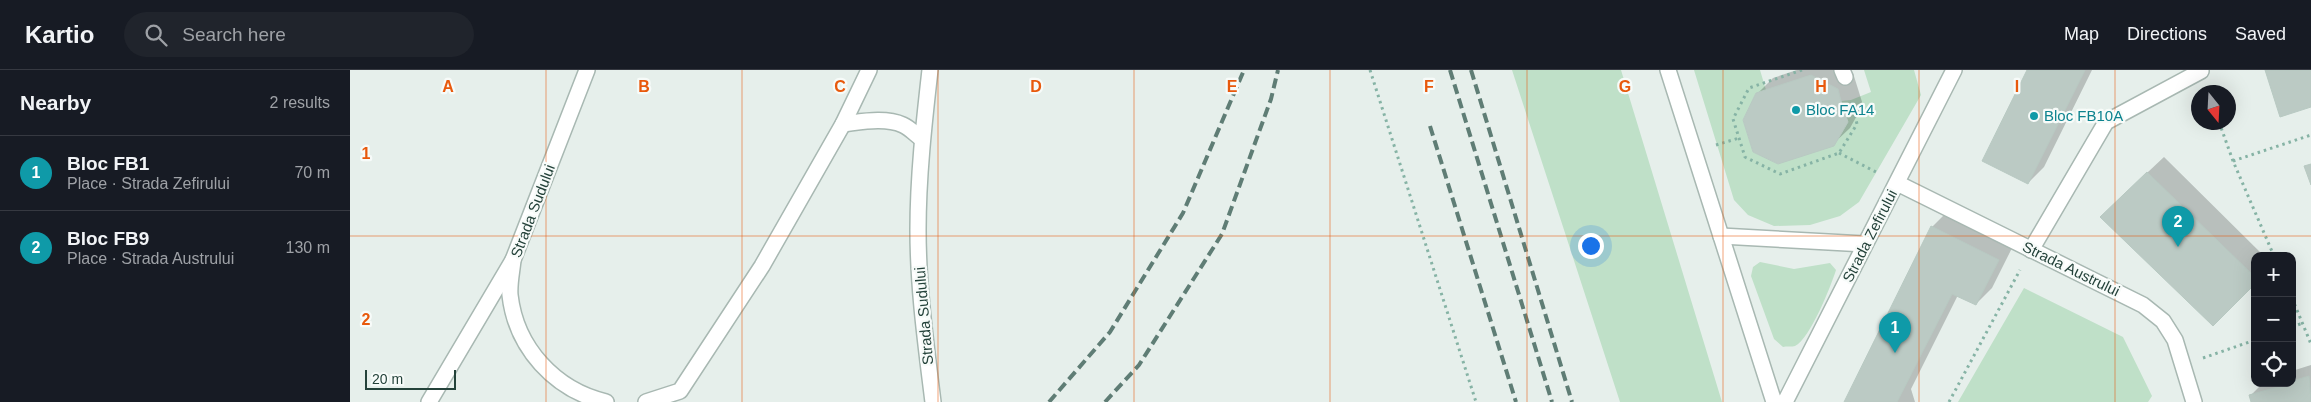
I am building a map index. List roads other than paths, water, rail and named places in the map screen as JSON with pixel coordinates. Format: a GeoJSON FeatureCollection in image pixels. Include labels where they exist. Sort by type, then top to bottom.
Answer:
{"type":"FeatureCollection","features":[{"type":"Feature","properties":{"kind":"street","name":"Strada Sudului"},"geometry":{"type":"LineString","coordinates":[[587,70],[513,260],[509,293],[514,316],[521,335],[538,363],[564,385],[589,398],[606,402]]}},
{"type":"Feature","properties":{"kind":"street"},"geometry":{"type":"LineString","coordinates":[[646,402],[676,396],[762,266],[843,124],[868,70]]}},
{"type":"Feature","properties":{"kind":"street","name":"Strada Sudului"},"geometry":{"type":"LineString","coordinates":[[930,70],[922,139],[918,230],[923,319],[932,402]]}},
{"type":"Feature","properties":{"kind":"street","name":"Strada Zefirului"},"geometry":{"type":"LineString","coordinates":[[1785,402],[1954,70]]}},
{"type":"Feature","properties":{"kind":"street"},"geometry":{"type":"LineString","coordinates":[[2031,250],[2106,122],[2202,71]]}},
{"type":"Feature","properties":{"kind":"street"},"geometry":{"type":"LineString","coordinates":[[1669,74],[1774,402]]}},
{"type":"Feature","properties":{"kind":"street"},"geometry":{"type":"LineString","coordinates":[[843,124],[887,121],[903,125],[922,139]]}},
{"type":"Feature","properties":{"kind":"street","name":"Strada Austrului"},"geometry":{"type":"LineString","coordinates":[[1897,183],[2143,305],[2163,321],[2175,340],[2194,402]]}},
{"type":"Feature","properties":{"kind":"street"},"geometry":{"type":"LineString","coordinates":[[1721,236],[1865,244]]}},
{"type":"Feature","properties":{"kind":"street"},"geometry":{"type":"LineString","coordinates":[[429,402],[513,260]]}},
{"type":"Feature","properties":{"kind":"railway"},"geometry":{"type":"LineString","coordinates":[[1049,402],[1110,332],[1183,213],[1244,70]]}},
{"type":"Feature","properties":{"kind":"railway"},"geometry":{"type":"LineString","coordinates":[[1105,402],[1139,365],[1222,234],[1271,99],[1278,70]]}},
{"type":"Feature","properties":{"kind":"railway"},"geometry":{"type":"LineString","coordinates":[[1450,70],[1552,402]]}},
{"type":"Feature","properties":{"kind":"railway"},"geometry":{"type":"LineString","coordinates":[[1471,70],[1572,402]]}},
{"type":"Feature","properties":{"kind":"railway"},"geometry":{"type":"LineString","coordinates":[[1430,126],[1516,402]]}},
{"type":"Feature","properties":{"kind":"place","name":"Bloc FA14"},"geometry":{"type":"Point","coordinates":[1796,110]}},
{"type":"Feature","properties":{"kind":"place","name":"Bloc FB10A"},"geometry":{"type":"Point","coordinates":[2034,116]}},
{"type":"Feature","properties":{"kind":"place","name":"Bloc FB9"},"geometry":{"type":"Point","coordinates":[2178,247]}},
{"type":"Feature","properties":{"kind":"place","name":"Bloc FB1"},"geometry":{"type":"Point","coordinates":[1895,353]}}]}
